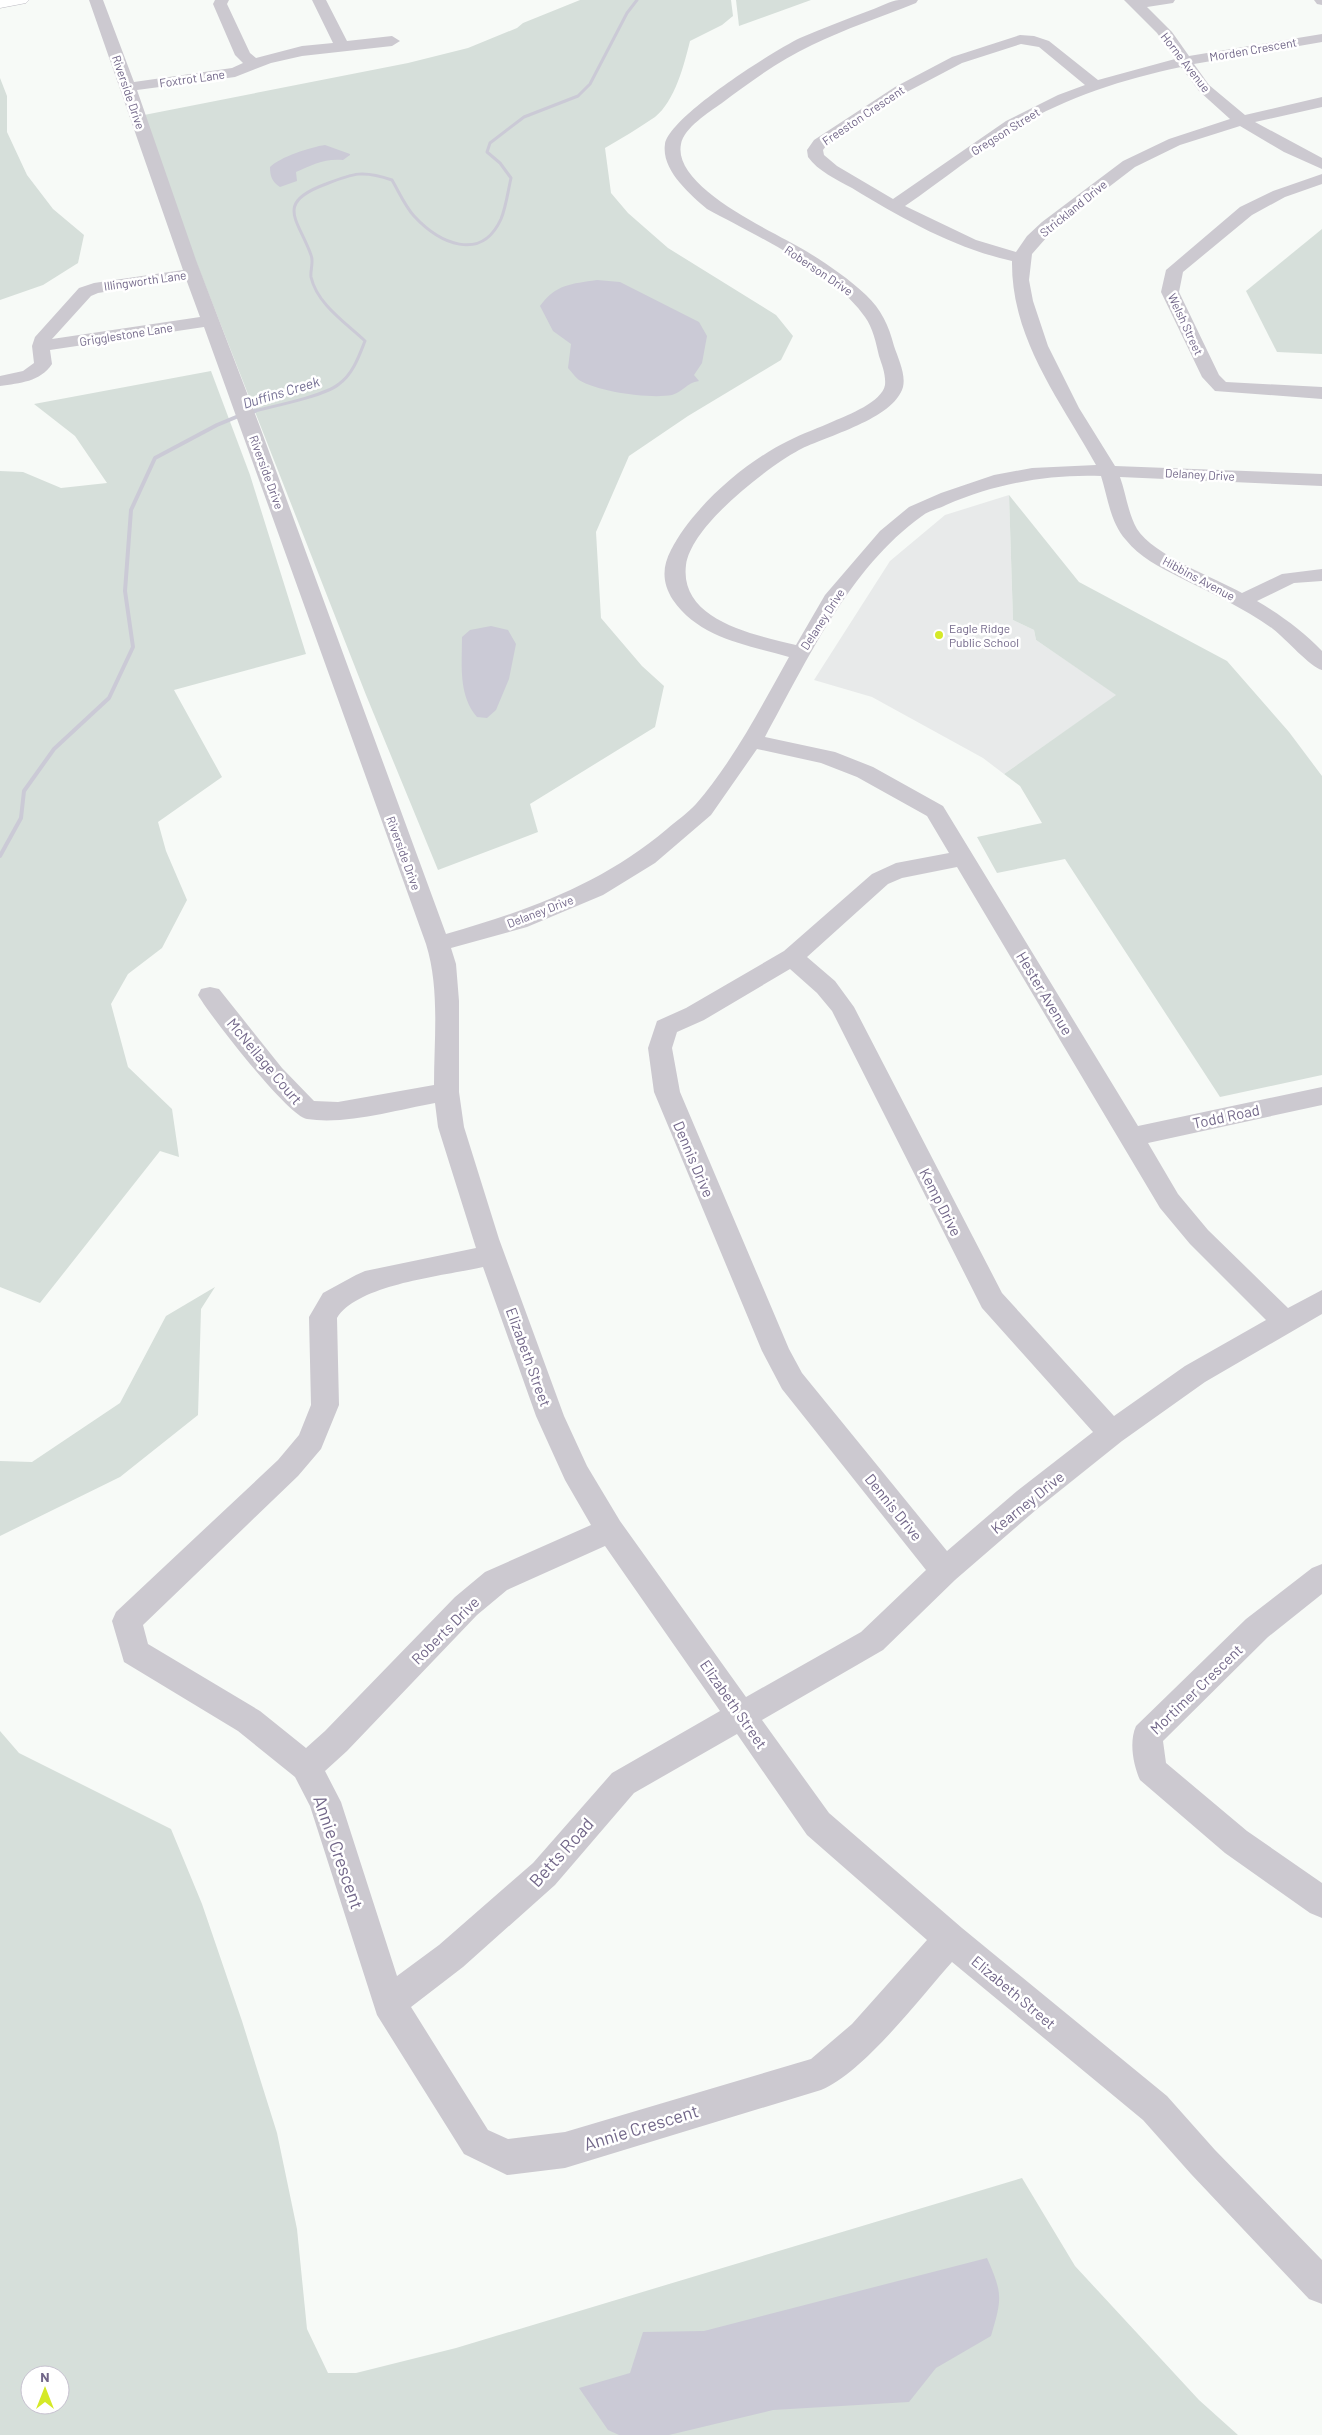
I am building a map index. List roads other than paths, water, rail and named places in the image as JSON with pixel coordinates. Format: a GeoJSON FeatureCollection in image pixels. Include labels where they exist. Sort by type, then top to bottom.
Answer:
{"type":"FeatureCollection","features":[{"type":"Feature","properties":{"kind":"main road"},"geometry":{"type":"LineString","coordinates":[[0,3],[21,0]]}},
{"type":"Feature","properties":{"kind":"street","name":"Riverside Drive"},"geometry":{"type":"LineString","coordinates":[[96,0],[128,87],[178,236],[212,321],[224,362],[250,426],[438,944]]}},
{"type":"Feature","properties":{"kind":"street"},"geometry":{"type":"LineString","coordinates":[[222,0],[220,4],[243,55],[255,65]]}},
{"type":"Feature","properties":{"kind":"street"},"geometry":{"type":"LineString","coordinates":[[318,0],[342,46],[392,41]]}},
{"type":"Feature","properties":{"kind":"street","name":"Roberson Drive"},"geometry":{"type":"LineString","coordinates":[[800,653],[726,631],[698,615],[679,594],[674,577],[675,562],[688,536],[725,495],[747,475],[792,446],[868,412],[885,400],[892,391],[894,378],[884,339],[874,316],[860,299],[841,282],[713,204],[695,190],[672,153],[673,141],[683,127],[712,104],[779,57],[803,43],[911,0]]}},
{"type":"Feature","properties":{"kind":"street"},"geometry":{"type":"LineString","coordinates":[[1133,2],[1168,0]]}},
{"type":"Feature","properties":{"kind":"street","name":"Horne Avenue"},"geometry":{"type":"LineString","coordinates":[[1133,2],[1170,39],[1202,86],[1241,120],[1290,150],[1322,164]]}},
{"type":"Feature","properties":{"kind":"street","name":"Morden Crescent"},"geometry":{"type":"LineString","coordinates":[[1185,62],[1241,50],[1322,38]]}},
{"type":"Feature","properties":{"kind":"street","name":"Freeston Crescent"},"geometry":{"type":"LineString","coordinates":[[1021,258],[980,249],[952,238],[831,169],[816,157],[815,150],[820,143],[922,78],[957,60],[1020,39],[1034,40],[1044,44],[1096,86]]}},
{"type":"Feature","properties":{"kind":"street","name":"Foxtrot Lane"},"geometry":{"type":"LineString","coordinates":[[128,87],[236,72],[282,55],[342,46]]}},
{"type":"Feature","properties":{"kind":"street","name":"Gregson Street"},"geometry":{"type":"LineString","coordinates":[[894,206],[1007,127],[1051,104],[1096,86],[1185,62]]}},
{"type":"Feature","properties":{"kind":"street","name":"Strickland Drive"},"geometry":{"type":"LineString","coordinates":[[1021,258],[1038,235],[1126,166],[1162,146],[1241,120],[1322,102]]}},
{"type":"Feature","properties":{"kind":"street","name":"Welsh Street"},"geometry":{"type":"LineString","coordinates":[[1322,179],[1279,194],[1246,211],[1175,270],[1170,292],[1211,378],[1221,387],[1322,393]]}},
{"type":"Feature","properties":{"kind":"street"},"geometry":{"type":"LineString","coordinates":[[1021,258],[1019,279],[1022,298],[1045,357],[1060,391],[1108,470]]}},
{"type":"Feature","properties":{"kind":"street","name":"Illingworth Lane"},"geometry":{"type":"LineString","coordinates":[[0,381],[27,376],[39,371],[43,364],[41,346],[44,337],[85,292],[94,288],[194,273]]}},
{"type":"Feature","properties":{"kind":"street","name":"Grigglestone Lane"},"geometry":{"type":"LineString","coordinates":[[41,346],[212,321]]}},
{"type":"Feature","properties":{"kind":"street","name":"Delaney Drive"},"geometry":{"type":"LineString","coordinates":[[438,944],[519,921],[596,889],[647,858],[703,810],[752,742],[800,653],[832,599],[887,535],[916,511],[948,497],[994,481],[1032,474],[1108,470],[1322,480]]}},
{"type":"Feature","properties":{"kind":"street","name":"Hibbins Avenue"},"geometry":{"type":"LineString","coordinates":[[1108,470],[1124,522],[1129,533],[1140,544],[1181,570],[1243,601],[1299,637],[1322,664]]}},
{"type":"Feature","properties":{"kind":"street"},"geometry":{"type":"LineString","coordinates":[[1243,601],[1279,580],[1310,575],[1322,576]]}},
{"type":"Feature","properties":{"kind":"street","name":"Hester Avenue"},"geometry":{"type":"LineString","coordinates":[[752,742],[826,757],[865,772],[916,799],[934,811],[1169,1202],[1199,1237],[1285,1322]]}},
{"type":"Feature","properties":{"kind":"street","name":"Dennis Drive"},"geometry":{"type":"LineString","coordinates":[[945,1571],[792,1381],[776,1351],[667,1092],[660,1048],[666,1027],[695,1014],[792,957],[880,880],[896,871],[963,858]]}},
{"type":"Feature","properties":{"kind":"street","name":"Elizabeth Street"},"geometry":{"type":"LineString","coordinates":[[438,944],[444,964],[447,1001],[446,1092],[451,1127],[492,1255],[550,1416],[575,1472],[610,1530],[818,1824],[950,1939],[1155,2108],[1203,2162],[1322,2286]]}},
{"type":"Feature","properties":{"kind":"street","name":"Kemp Drive"},"geometry":{"type":"LineString","coordinates":[[792,957],[826,987],[842,1007],[992,1300],[1112,1433]]}},
{"type":"Feature","properties":{"kind":"street","name":"McNeilage Court"},"geometry":{"type":"LineString","coordinates":[[210,995],[273,1074],[307,1110],[338,1111],[446,1092]]}},
{"type":"Feature","properties":{"kind":"street","name":"Todd Road"},"geometry":{"type":"LineString","coordinates":[[1131,1137],[1322,1096]]}},
{"type":"Feature","properties":{"kind":"street","name":"Annie Crescent"},"geometry":{"type":"LineString","coordinates":[[492,1255],[365,1282],[333,1301],[323,1317],[325,1405],[311,1441],[288,1468],[127,1621],[135,1652],[249,1721],[306,1767],[324,1802],[389,2003],[476,2142],[507,2157],[565,2150],[821,2073],[864,2036],[950,1939]]}},
{"type":"Feature","properties":{"kind":"street","name":"Kearney Drive"},"geometry":{"type":"LineString","coordinates":[[742,1715],[872,1640],[945,1571],[1027,1500],[1112,1433],[1195,1374],[1322,1301]]}},
{"type":"Feature","properties":{"kind":"street","name":"Roberts Drive"},"geometry":{"type":"LineString","coordinates":[[306,1767],[336,1741],[466,1606],[496,1581],[610,1530]]}},
{"type":"Feature","properties":{"kind":"street","name":"Mortimer Crescent"},"geometry":{"type":"LineString","coordinates":[[1322,1577],[1257,1628],[1147,1736],[1151,1770],[1236,1842],[1322,1902]]}},
{"type":"Feature","properties":{"kind":"street","name":"Betts Road"},"geometry":{"type":"LineString","coordinates":[[389,2003],[451,1956],[544,1874],[582,1828],[623,1784],[742,1715]]}},
{"type":"Feature","properties":{"kind":"waterway","name":"Duffins Creek"},"geometry":{"type":"LineString","coordinates":[[252,411],[297,401],[322,393],[339,384],[352,370],[365,341],[333,312],[314,287],[311,277],[312,258],[294,213],[295,205],[300,198],[310,191],[352,175],[366,174],[382,177],[392,180],[414,216],[435,234],[459,244],[471,245],[482,241],[493,233],[501,219],[511,178],[500,163],[487,152],[490,143],[524,117],[578,96],[590,84],[627,13],[637,0]]}},
{"type":"Feature","properties":{"kind":"waterway","name":"Duffins Creek"},"geometry":{"type":"LineString","coordinates":[[0,856],[21,818],[24,791],[54,749],[109,698],[133,647],[125,591],[131,510],[155,458],[217,425],[241,415]]}},
{"type":"Feature","properties":{"kind":"place","name":"Eagle Ridge Public School"},"geometry":{"type":"Point","coordinates":[939,635]}}]}
